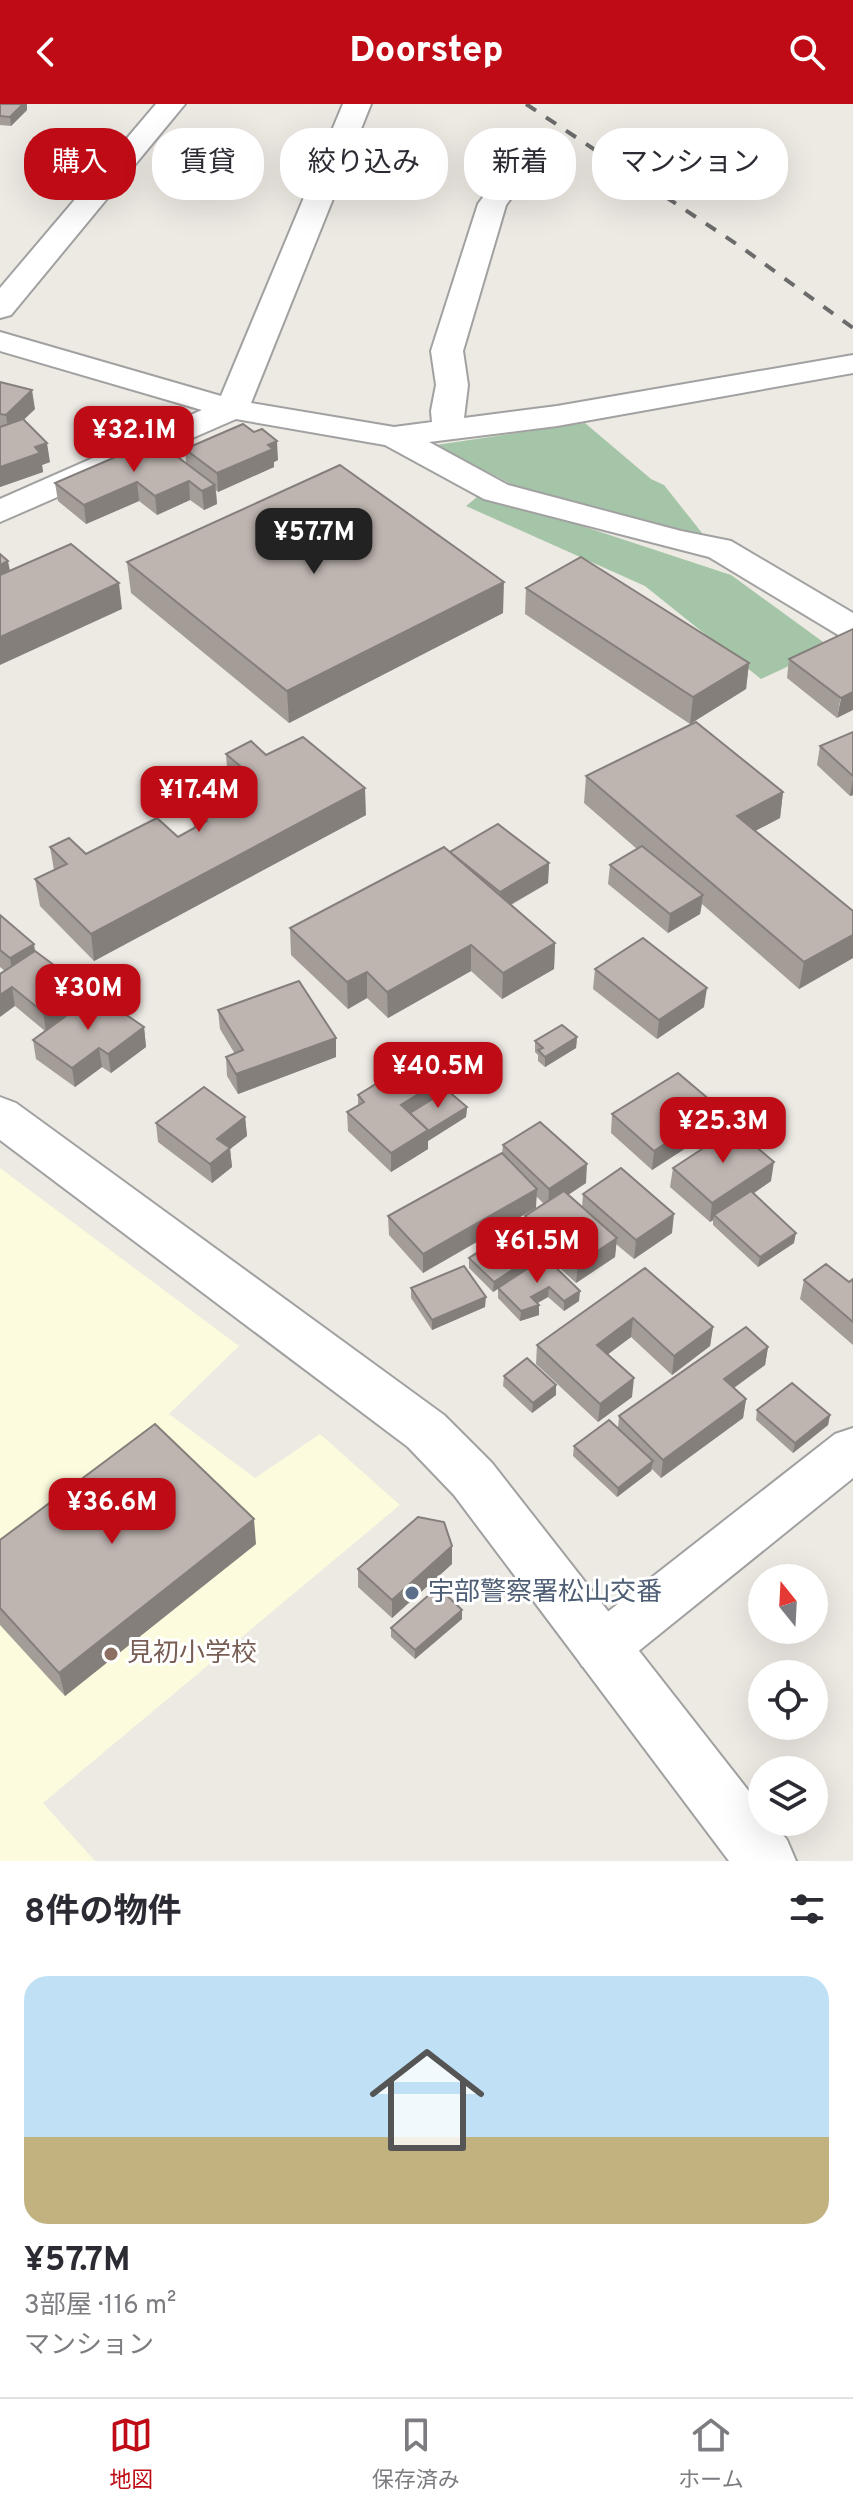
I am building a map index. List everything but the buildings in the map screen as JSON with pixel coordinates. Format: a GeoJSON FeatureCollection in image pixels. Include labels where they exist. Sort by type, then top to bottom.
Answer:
{"type":"FeatureCollection","features":[{"type":"Feature","properties":{"kind":"street"},"geometry":{"type":"LineString","coordinates":[[0,308],[171,104]]}},
{"type":"Feature","properties":{"kind":"street"},"geometry":{"type":"LineString","coordinates":[[0,512],[232,409],[357,104]]}},
{"type":"Feature","properties":{"kind":"street"},"geometry":{"type":"LineString","coordinates":[[450,431],[447,411],[452,385],[447,351],[495,200]]}},
{"type":"Feature","properties":{"kind":"street"},"geometry":{"type":"LineString","coordinates":[[0,341],[232,409],[394,437],[450,431],[853,364]]}},
{"type":"Feature","properties":{"kind":"street"},"geometry":{"type":"LineString","coordinates":[[394,437],[496,492],[679,541],[719,548],[853,628]]}},
{"type":"Feature","properties":{"kind":"street"},"geometry":{"type":"LineString","coordinates":[[0,1115],[426,1431],[473,1479],[766,1861]]}},
{"type":"Feature","properties":{"kind":"street"},"geometry":{"type":"LineString","coordinates":[[601,1649],[853,1449]]}},
{"type":"Feature","properties":{"kind":"shaded area","name":"見初小学校"},"geometry":{"type":"Polygon","coordinates":[[[0,1168],[239,1346],[169,1414],[255,1478],[320,1434],[400,1505],[43,1803],[95,1861],[0,1861],[0,1168]]]}},
{"type":"Feature","properties":{"kind":"green space"},"geometry":{"type":"Polygon","coordinates":[[[585,423],[651,479],[664,485],[702,533],[678,538],[532,495],[436,445],[585,423]]]}},
{"type":"Feature","properties":{"kind":"green space"},"geometry":{"type":"Polygon","coordinates":[[[482,493],[731,575],[830,647],[761,679],[645,586],[466,506],[482,493]]]}},
{"type":"Feature","properties":{"kind":"railway"},"geometry":{"type":"LineString","coordinates":[[526,104],[741,247],[853,328]]}},
{"type":"Feature","properties":{"kind":"place","name":"宇部警察署松山交番"},"geometry":{"type":"Point","coordinates":[412,1593]}},
{"type":"Feature","properties":{"kind":"place","name":"見初小学校"},"geometry":{"type":"Point","coordinates":[111,1654]}}]}
